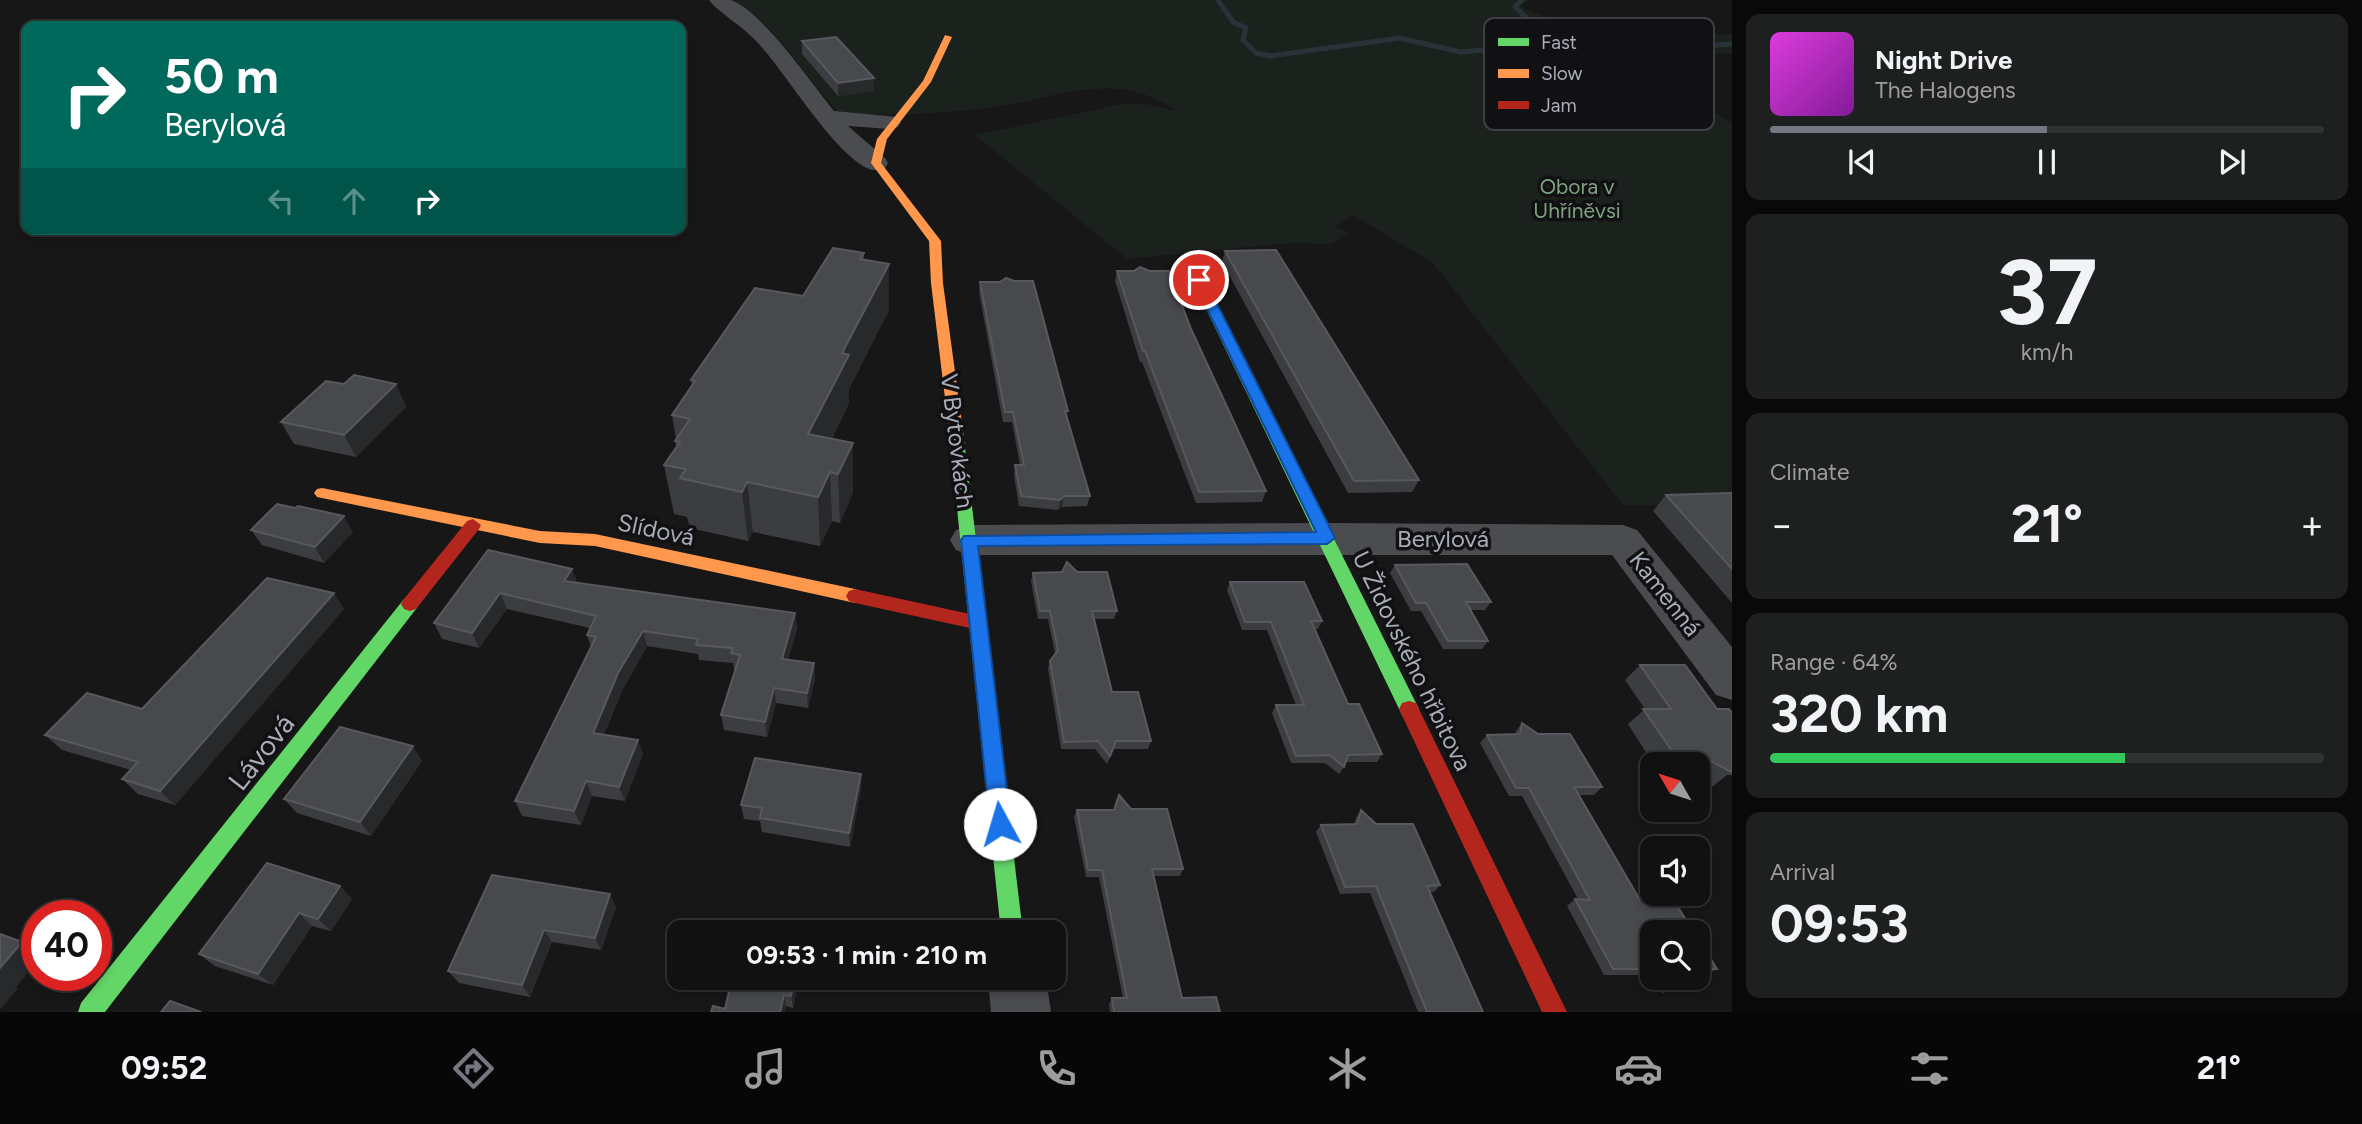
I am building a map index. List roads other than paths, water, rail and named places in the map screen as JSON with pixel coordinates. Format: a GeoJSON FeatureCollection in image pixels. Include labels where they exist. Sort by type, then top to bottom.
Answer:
{"type":"FeatureCollection","features":[{"type":"Feature","properties":{"kind":"street"},"geometry":{"type":"LineString","coordinates":[[718,0],[756,28],[827,117],[850,142],[876,163]]}},
{"type":"Feature","properties":{"kind":"street"},"geometry":{"type":"LineString","coordinates":[[876,163],[876,153],[890,122],[907,107],[928,81],[948,37]]}},
{"type":"Feature","properties":{"kind":"street"},"geometry":{"type":"LineString","coordinates":[[827,117],[890,122]]}},
{"type":"Feature","properties":{"kind":"street","name":"V Bytovkách"},"geometry":{"type":"LineString","coordinates":[[876,163],[936,242],[937,283],[970,540],[1011,920]]}},
{"type":"Feature","properties":{"kind":"street","name":"U Židovského hřbitova"},"geometry":{"type":"LineString","coordinates":[[1187,257],[1327,538],[1555,1012]]}},
{"type":"Feature","properties":{"kind":"street","name":"Slídová"},"geometry":{"type":"LineString","coordinates":[[322,493],[540,537],[595,540],[979,623]]}},
{"type":"Feature","properties":{"kind":"street","name":"Lávová"},"geometry":{"type":"LineString","coordinates":[[90,1012],[473,524]]}},
{"type":"Feature","properties":{"kind":"street","name":"Berylová"},"geometry":{"type":"LineString","coordinates":[[970,540],[1623,540]]}},
{"type":"Feature","properties":{"kind":"street","name":"Kamenná"},"geometry":{"type":"LineString","coordinates":[[1623,540],[1732,681]]}},
{"type":"Feature","properties":{"kind":"street"},"geometry":{"type":"LineString","coordinates":[[1018,990],[1021,1012]]}},
{"type":"Feature","properties":{"kind":"waterway"},"geometry":{"type":"LineString","coordinates":[[1218,0],[1233,22],[1246,28],[1243,40],[1256,53],[1270,56],[1400,38],[1460,52],[1484,50]]}},
{"type":"Feature","properties":{"kind":"waterway"},"geometry":{"type":"LineString","coordinates":[[1522,0],[1515,7],[1527,18]]}},
{"type":"Feature","properties":{"kind":"waterway"},"geometry":{"type":"LineString","coordinates":[[1714,45],[1732,44]]}},
{"type":"Feature","properties":{"kind":"park label","name":"Obora v Uhříněvsi"},"geometry":{"type":"Point","coordinates":[1577,199]}}]}
